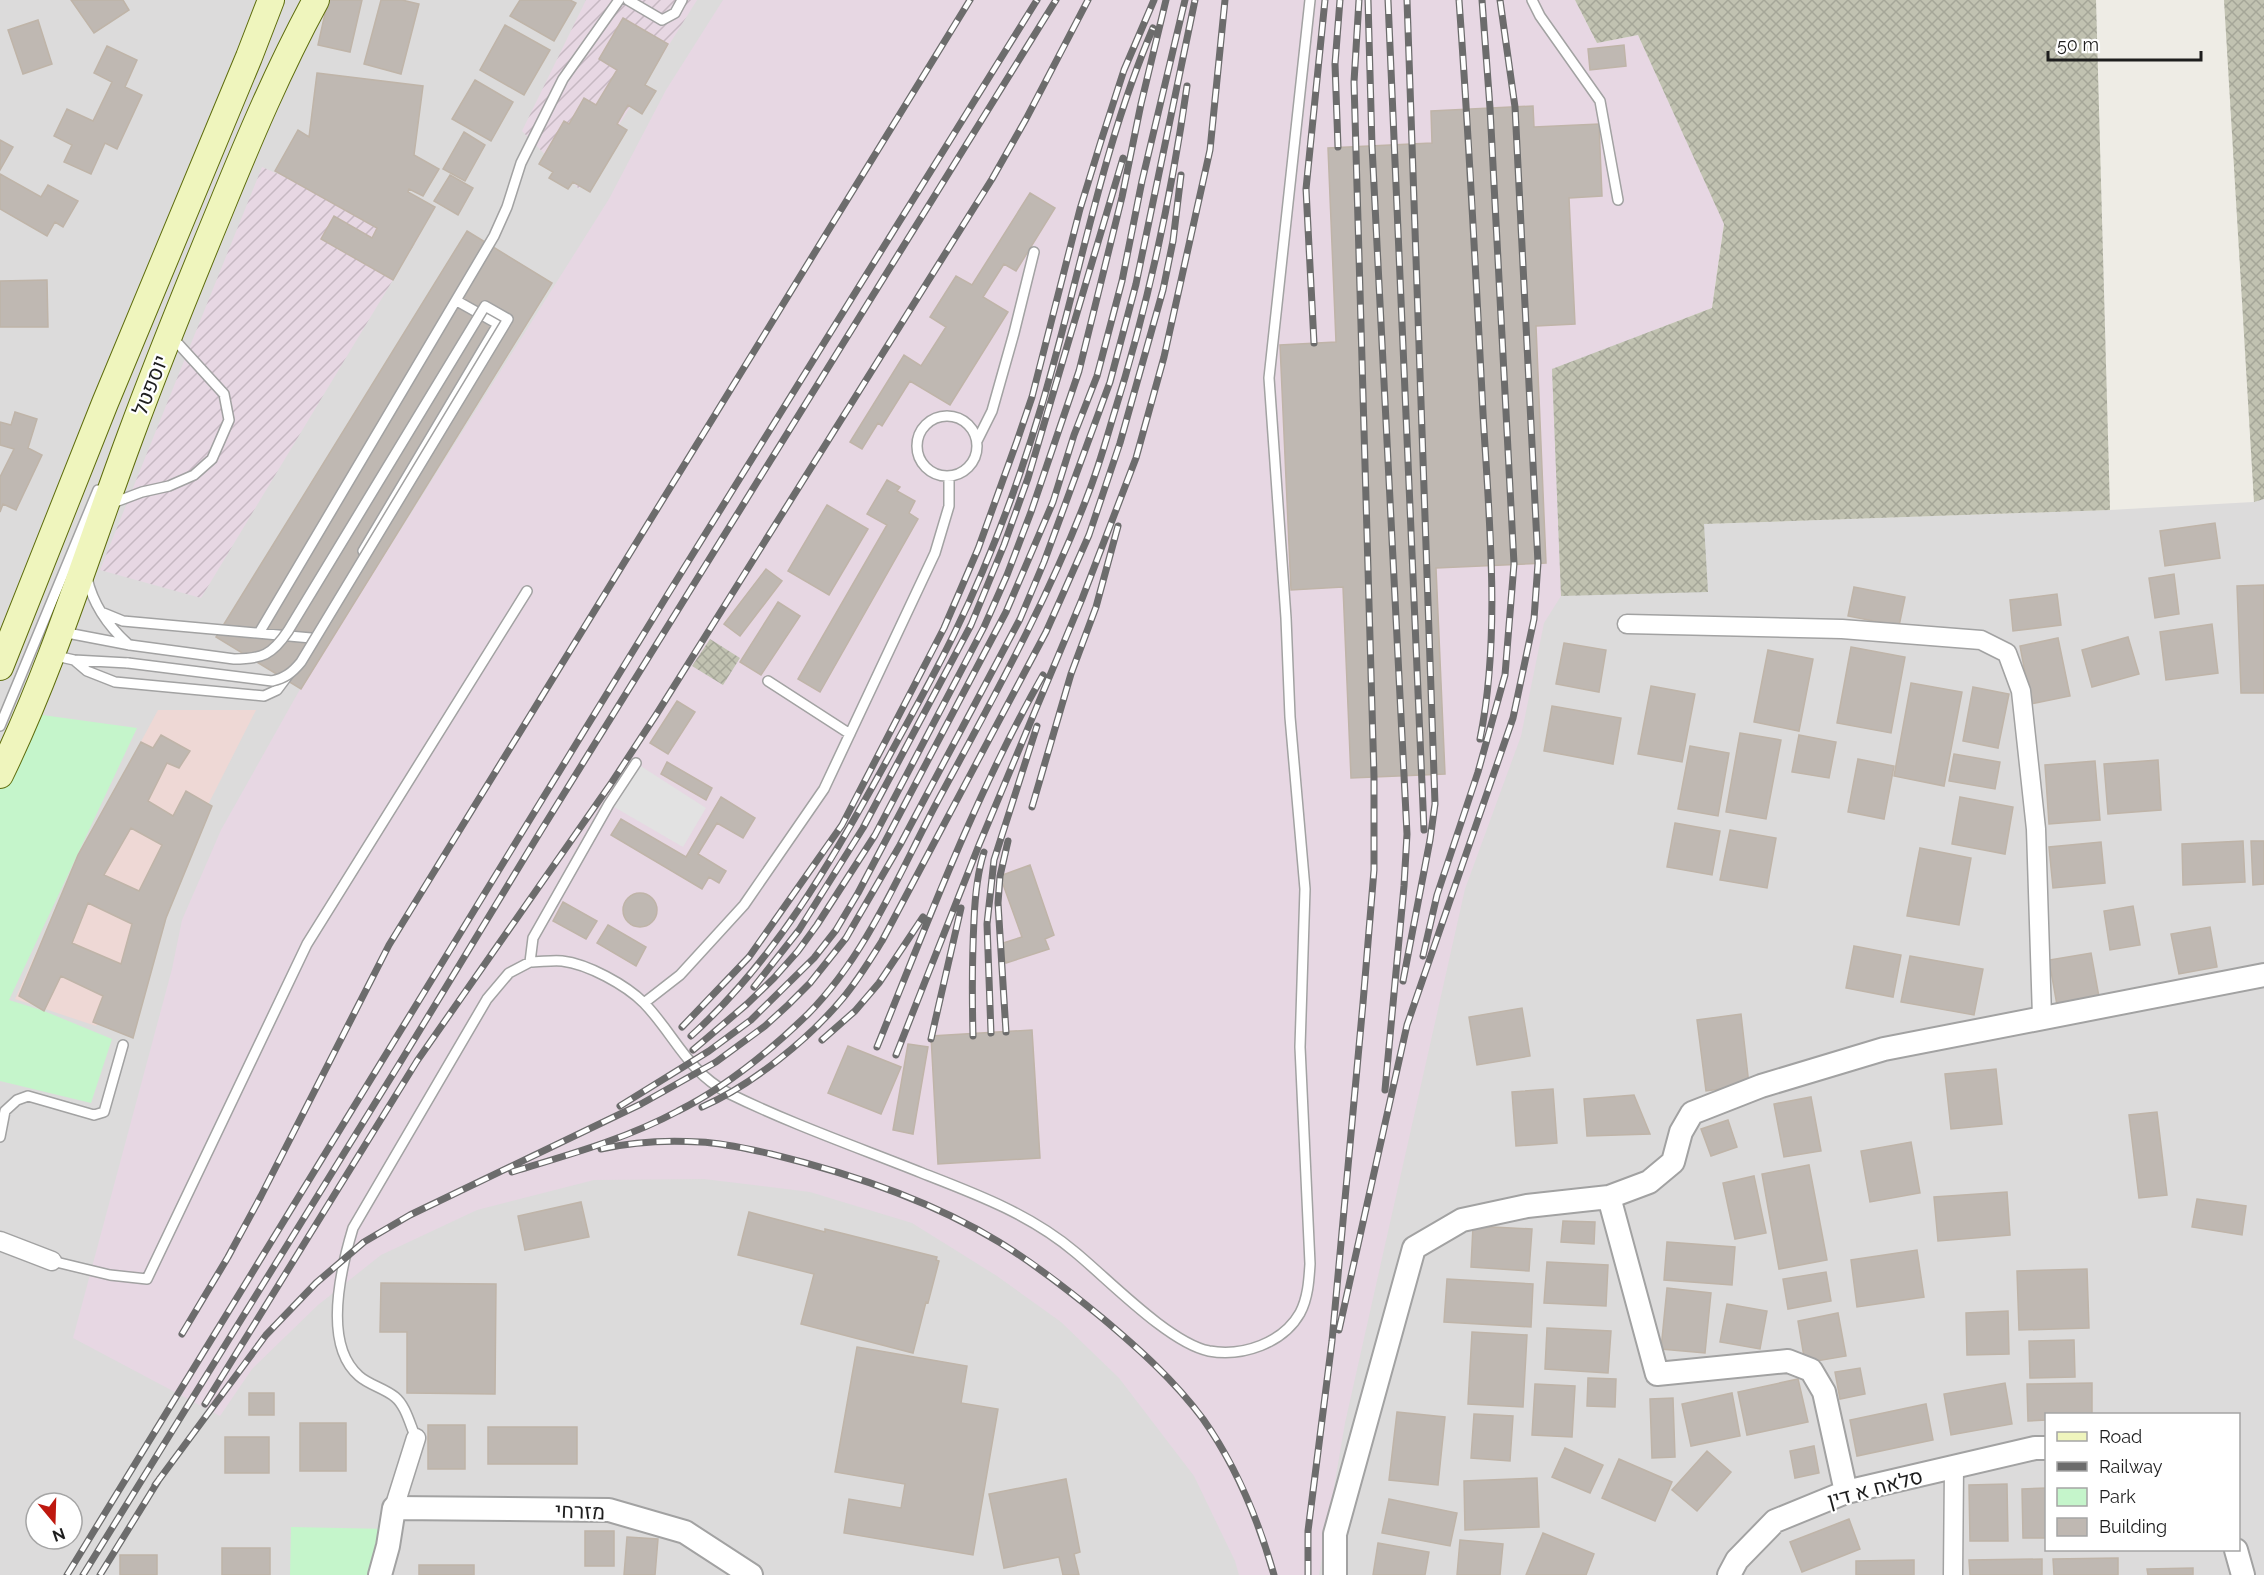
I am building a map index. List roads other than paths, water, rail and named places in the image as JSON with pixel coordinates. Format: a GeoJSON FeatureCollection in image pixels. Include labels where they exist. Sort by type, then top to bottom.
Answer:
{"type":"FeatureCollection","features":[{"type":"Feature","properties":{"kind":"main road","name":"יוספטל"},"geometry":{"type":"LineString","coordinates":[[0,667],[85,567],[130,437],[255,125],[316,0]]}},
{"type":"Feature","properties":{"kind":"main road","name":"יוספטל"},"geometry":{"type":"LineString","coordinates":[[33,627],[105,403],[249,57],[275,5]]}},
{"type":"Feature","properties":{"kind":"main road","name":"יוספטל"},"geometry":{"type":"LineString","coordinates":[[0,775],[52,655],[33,627]]}},
{"type":"Feature","properties":{"kind":"street"},"geometry":{"type":"LineString","coordinates":[[1628,624],[1842,629],[1981,640],[2007,653],[2021,691],[2036,829],[2042,1017]]}},
{"type":"Feature","properties":{"kind":"street"},"geometry":{"type":"LineString","coordinates":[[1335,1575],[1335,1534],[1414,1248],[1462,1220],[1527,1206],[1609,1197],[1649,1182],[1673,1162],[1681,1132],[1692,1113],[1761,1086],[1884,1048],[2264,975]]}},
{"type":"Feature","properties":{"kind":"street"},"geometry":{"type":"LineString","coordinates":[[1609,1197],[1657,1374],[1788,1361],[1811,1370],[1824,1392],[1846,1492]]}},
{"type":"Feature","properties":{"kind":"street"},"geometry":{"type":"LineString","coordinates":[[0,1241],[52,1261]]}},
{"type":"Feature","properties":{"kind":"street"},"geometry":{"type":"LineString","coordinates":[[380,1575],[388,1546],[394,1508],[416,1438]]}},
{"type":"Feature","properties":{"kind":"street","name":"סלאח א דין"},"geometry":{"type":"LineString","coordinates":[[1729,1575],[1737,1560],[1775,1521],[1846,1492],[2035,1448],[2045,1448]]}},
{"type":"Feature","properties":{"kind":"street"},"geometry":{"type":"LineString","coordinates":[[1953,1575],[1954,1467]]}},
{"type":"Feature","properties":{"kind":"street","name":"מזרחי"},"geometry":{"type":"LineString","coordinates":[[394,1508],[609,1510],[685,1532],[751,1575]]}},
{"type":"Feature","properties":{"kind":"street"},"geometry":{"type":"LineString","coordinates":[[2236,1551],[2243,1575]]}},
{"type":"Feature","properties":{"kind":"lane"},"geometry":{"type":"LineString","coordinates":[[259,633],[494,236],[507,207],[521,163],[563,79],[619,0]]}},
{"type":"Feature","properties":{"kind":"lane"},"geometry":{"type":"LineString","coordinates":[[628,0],[662,20],[675,13],[682,0]]}},
{"type":"Feature","properties":{"kind":"lane"},"geometry":{"type":"LineString","coordinates":[[416,1438],[405,1412],[395,1397],[358,1376],[338,1341],[336,1321],[347,1248],[353,1228],[487,999],[510,973],[530,962],[564,961],[621,985],[644,1004],[685,1058],[718,1088],[768,1113],[979,1195],[1023,1216],[1074,1251],[1162,1327],[1184,1341],[1210,1351],[1246,1350],[1268,1343],[1287,1330],[1301,1312],[1308,1291],[1310,1264],[1300,1047],[1305,889],[1290,717],[1286,618],[1269,378],[1310,0]]}},
{"type":"Feature","properties":{"kind":"lane"},"geometry":{"type":"LineString","coordinates":[[1532,0],[1540,16],[1600,101],[1618,200]]}},
{"type":"Feature","properties":{"kind":"lane"},"geometry":{"type":"LineString","coordinates":[[977,441],[969,425],[950,416],[932,420],[924,427],[917,446],[922,463],[939,475],[958,474],[967,469],[973,461],[977,451],[977,441],[992,411],[1034,252]]}},
{"type":"Feature","properties":{"kind":"lane"},"geometry":{"type":"LineString","coordinates":[[52,655],[115,682],[264,696],[281,686],[498,324],[457,301]]}},
{"type":"Feature","properties":{"kind":"lane"},"geometry":{"type":"LineString","coordinates":[[52,655],[272,681],[283,679],[293,672],[508,319],[485,306],[288,631],[272,652],[248,659],[234,659],[130,645],[33,627],[95,496],[130,437]]}},
{"type":"Feature","properties":{"kind":"lane"},"geometry":{"type":"LineString","coordinates":[[105,506],[142,492],[169,486],[194,475],[212,459],[229,420],[224,394],[170,334]]}},
{"type":"Feature","properties":{"kind":"lane"},"geometry":{"type":"LineString","coordinates":[[644,1004],[680,975],[744,905],[824,789],[935,553],[949,506],[949,476]]}},
{"type":"Feature","properties":{"kind":"lane"},"geometry":{"type":"LineString","coordinates":[[85,567],[89,585],[101,612],[113,630],[130,645]]}},
{"type":"Feature","properties":{"kind":"lane"},"geometry":{"type":"LineString","coordinates":[[52,1261],[110,1275],[147,1279],[307,944],[527,591]]}},
{"type":"Feature","properties":{"kind":"lane"},"geometry":{"type":"LineString","coordinates":[[101,612],[123,621],[311,638]]}},
{"type":"Feature","properties":{"kind":"lane"},"geometry":{"type":"LineString","coordinates":[[0,726],[52,655]]}},
{"type":"Feature","properties":{"kind":"lane"},"geometry":{"type":"LineString","coordinates":[[768,681],[850,734]]}},
{"type":"Feature","properties":{"kind":"lane"},"geometry":{"type":"LineString","coordinates":[[530,962],[533,938],[609,804],[636,763]]}},
{"type":"Feature","properties":{"kind":"lane"},"geometry":{"type":"LineString","coordinates":[[0,1137],[5,1111],[17,1100],[28,1096],[94,1115],[104,1112],[123,1045]]}},
{"type":"Feature","properties":{"kind":"railway"},"geometry":{"type":"LineString","coordinates":[[182,1334],[261,1196],[389,945],[970,0]]}},
{"type":"Feature","properties":{"kind":"railway"},"geometry":{"type":"LineString","coordinates":[[67,1575],[668,594],[1037,0]]}},
{"type":"Feature","properties":{"kind":"railway"},"geometry":{"type":"LineString","coordinates":[[83,1575],[1056,0]]}},
{"type":"Feature","properties":{"kind":"railway"},"geometry":{"type":"LineString","coordinates":[[205,1404],[417,1061],[612,782],[656,715],[992,179],[1088,0]]}},
{"type":"Feature","properties":{"kind":"railway"},"geometry":{"type":"LineString","coordinates":[[682,1027],[749,957],[842,825],[944,628],[978,549],[1032,397],[1080,209],[1124,70],[1154,0]]}},
{"type":"Feature","properties":{"kind":"railway"},"geometry":{"type":"LineString","coordinates":[[693,1050],[774,978],[817,925],[875,835],[984,627],[1031,512],[1079,371],[1122,197],[1166,0]]}},
{"type":"Feature","properties":{"kind":"railway"},"geometry":{"type":"LineString","coordinates":[[620,1106],[709,1051],[751,1020],[814,958],[836,930],[858,893],[1006,612],[1053,502],[1074,435],[1097,376],[1122,281],[1142,181],[1185,0]]}},
{"type":"Feature","properties":{"kind":"railway"},"geometry":{"type":"LineString","coordinates":[[155,1485],[266,1335],[316,1283],[364,1242],[410,1215],[641,1104],[716,1062],[765,1026],[788,1005],[810,983],[846,938],[900,845],[1020,619],[1044,562],[1110,382],[1136,284],[1195,0]]}},
{"type":"Feature","properties":{"kind":"railway"},"geometry":{"type":"LineString","coordinates":[[896,1055],[979,845],[1082,599],[1136,458],[1164,357],[1210,150],[1225,0]]}},
{"type":"Feature","properties":{"kind":"railway"},"geometry":{"type":"LineString","coordinates":[[1314,343],[1306,189],[1325,0]]}},
{"type":"Feature","properties":{"kind":"railway"},"geometry":{"type":"LineString","coordinates":[[1338,147],[1335,64],[1340,0]]}},
{"type":"Feature","properties":{"kind":"railway"},"geometry":{"type":"LineString","coordinates":[[1308,1575],[1308,1531],[1332,1341],[1374,870],[1374,777],[1354,82],[1359,0]]}},
{"type":"Feature","properties":{"kind":"railway"},"geometry":{"type":"LineString","coordinates":[[1368,0],[1372,146],[1407,834],[1385,1090]]}},
{"type":"Feature","properties":{"kind":"railway"},"geometry":{"type":"LineString","coordinates":[[1388,0],[1424,830]]}},
{"type":"Feature","properties":{"kind":"railway"},"geometry":{"type":"LineString","coordinates":[[1403,981],[1435,804],[1407,0]]}},
{"type":"Feature","properties":{"kind":"railway"},"geometry":{"type":"LineString","coordinates":[[1459,0],[1492,577],[1490,659],[1480,739]]}},
{"type":"Feature","properties":{"kind":"railway"},"geometry":{"type":"LineString","coordinates":[[1423,956],[1437,895],[1478,772],[1505,675],[1514,564],[1490,108],[1482,0]]}},
{"type":"Feature","properties":{"kind":"railway"},"geometry":{"type":"LineString","coordinates":[[1339,1330],[1407,1025],[1513,718],[1534,619],[1538,563],[1515,107],[1500,0]]}},
{"type":"Feature","properties":{"kind":"railway"},"geometry":{"type":"LineString","coordinates":[[691,1036],[749,975],[800,908],[823,872],[866,799],[921,697],[981,576],[1015,489],[1034,430],[1106,165],[1135,73],[1153,28]]}},
{"type":"Feature","properties":{"kind":"railway"},"geometry":{"type":"LineString","coordinates":[[512,1172],[596,1146],[638,1130],[678,1111],[730,1080],[763,1055],[808,1014],[829,991],[864,941],[1018,650],[1074,530],[1090,489],[1137,336],[1147,295],[1166,212],[1187,86]]}},
{"type":"Feature","properties":{"kind":"railway"},"geometry":{"type":"LineString","coordinates":[[754,987],[799,930],[863,828],[971,625],[1004,545],[1028,478],[1123,158]]}},
{"type":"Feature","properties":{"kind":"railway"},"geometry":{"type":"LineString","coordinates":[[702,1107],[740,1087],[778,1060],[813,1030],[854,984],[882,941],[1046,632],[1089,535],[1120,443],[1163,290],[1173,241],[1181,175]]}},
{"type":"Feature","properties":{"kind":"railway"},"geometry":{"type":"LineString","coordinates":[[1032,807],[1071,674],[1096,607],[1118,526]]}},
{"type":"Feature","properties":{"kind":"railway"},"geometry":{"type":"LineString","coordinates":[[877,1047],[974,811],[1043,675]]}},
{"type":"Feature","properties":{"kind":"railway"},"geometry":{"type":"LineString","coordinates":[[991,1033],[987,924],[994,860],[1037,726]]}},
{"type":"Feature","properties":{"kind":"railway"},"geometry":{"type":"LineString","coordinates":[[1006,1032],[998,903],[1000,876],[1008,841]]}},
{"type":"Feature","properties":{"kind":"railway"},"geometry":{"type":"LineString","coordinates":[[973,1036],[974,911],[984,852]]}},
{"type":"Feature","properties":{"kind":"railway"},"geometry":{"type":"LineString","coordinates":[[931,1039],[961,908]]}},
{"type":"Feature","properties":{"kind":"railway"},"geometry":{"type":"LineString","coordinates":[[822,1040],[855,1011],[879,983],[923,917]]}},
{"type":"Feature","properties":{"kind":"railway"},"geometry":{"type":"LineString","coordinates":[[601,1149],[638,1143],[688,1141],[727,1145],[771,1154],[888,1189],[945,1213],[1012,1250],[1064,1287],[1115,1329],[1155,1365],[1192,1405],[1215,1437],[1236,1475],[1261,1534],[1274,1575]]}},
{"type":"Feature","properties":{"kind":"railway"},"geometry":{"type":"LineString","coordinates":[[100,1575],[160,1478]]}}]}
